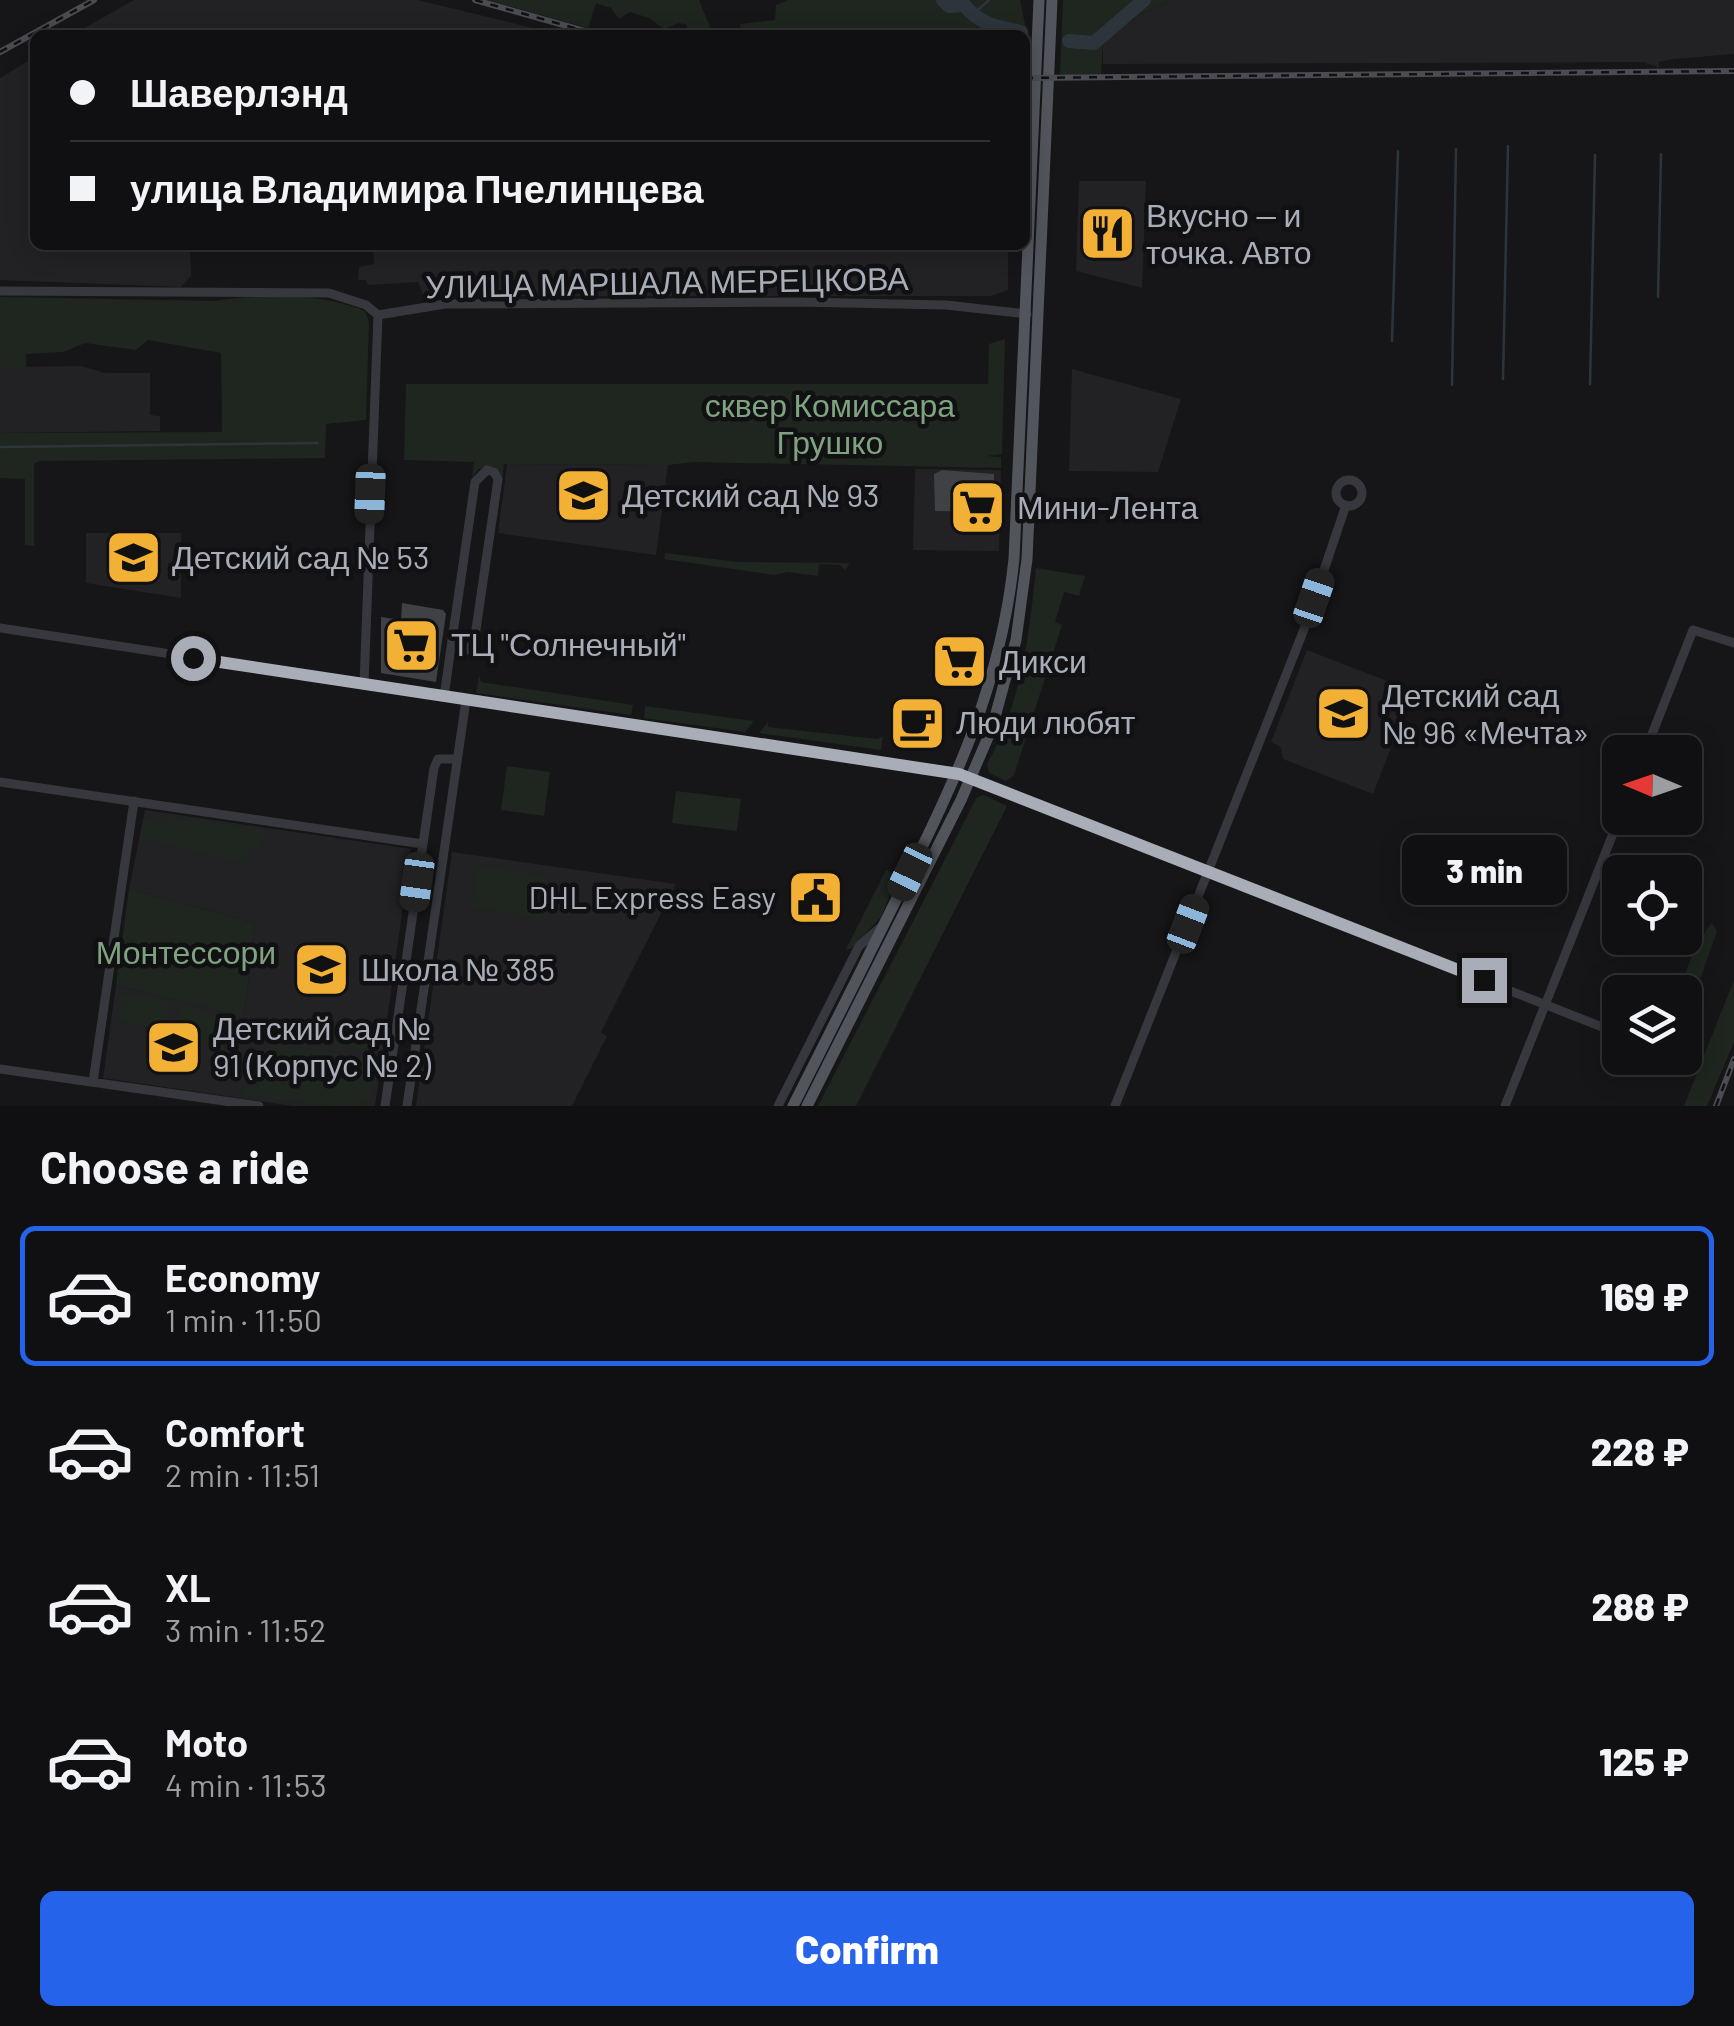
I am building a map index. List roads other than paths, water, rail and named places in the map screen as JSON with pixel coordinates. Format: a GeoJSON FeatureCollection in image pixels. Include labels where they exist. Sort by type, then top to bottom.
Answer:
{"type":"FeatureCollection","features":[{"type":"Feature","properties":{"kind":"main road"},"geometry":{"type":"LineString","coordinates":[[807,1106],[1001,702],[1022,604],[1039,0]]}},
{"type":"Feature","properties":{"kind":"main road"},"geometry":{"type":"LineString","coordinates":[[1033,314],[1052,0]]}},
{"type":"Feature","properties":{"kind":"main road"},"geometry":{"type":"LineString","coordinates":[[794,1106],[965,776]]}},
{"type":"Feature","properties":{"kind":"street"},"geometry":{"type":"LineString","coordinates":[[0,291],[328,294],[366,305],[378,314],[364,684]]}},
{"type":"Feature","properties":{"kind":"street","name":"УЛИЦА МАРШАЛА МЕРЕЦКОВА"},"geometry":{"type":"LineString","coordinates":[[378,314],[445,304],[759,302],[946,304],[1033,314]]}},
{"type":"Feature","properties":{"kind":"street"},"geometry":{"type":"LineString","coordinates":[[444,697],[451,647],[475,482],[482,472],[492,470],[497,485],[474,643],[467,650],[451,647]]}},
{"type":"Feature","properties":{"kind":"street"},"geometry":{"type":"LineString","coordinates":[[1115,1106],[1303,632],[1346,505]]}},
{"type":"Feature","properties":{"kind":"street"},"geometry":{"type":"LineString","coordinates":[[0,628],[965,776],[1602,1027]]}},
{"type":"Feature","properties":{"kind":"street"},"geometry":{"type":"LineString","coordinates":[[1652,735],[1693,630],[1734,643]]}},
{"type":"Feature","properties":{"kind":"street"},"geometry":{"type":"LineString","coordinates":[[407,1106],[466,700]]}},
{"type":"Feature","properties":{"kind":"street"},"geometry":{"type":"LineString","coordinates":[[384,1106],[435,763],[442,758],[457,759]]}},
{"type":"Feature","properties":{"kind":"street"},"geometry":{"type":"LineString","coordinates":[[0,782],[423,844]]}},
{"type":"Feature","properties":{"kind":"street"},"geometry":{"type":"LineString","coordinates":[[93,1082],[134,802]]}},
{"type":"Feature","properties":{"kind":"street"},"geometry":{"type":"LineString","coordinates":[[1505,1106],[1613,835]]}},
{"type":"Feature","properties":{"kind":"street"},"geometry":{"type":"LineString","coordinates":[[778,1106],[859,946],[884,926]]}},
{"type":"Feature","properties":{"kind":"street"},"geometry":{"type":"LineString","coordinates":[[0,1069],[259,1106]]}},
{"type":"Feature","properties":{"kind":"waterway"},"geometry":{"type":"LineString","coordinates":[[943,0],[949,6],[964,5],[989,24],[1013,30]]}},
{"type":"Feature","properties":{"kind":"waterway"},"geometry":{"type":"LineString","coordinates":[[972,15],[989,0]]}},
{"type":"Feature","properties":{"kind":"waterway"},"geometry":{"type":"LineString","coordinates":[[1069,41],[1094,43],[1144,0]]}},
{"type":"Feature","properties":{"kind":"waterway"},"geometry":{"type":"LineString","coordinates":[[1503,379],[1508,146]]}},
{"type":"Feature","properties":{"kind":"waterway"},"geometry":{"type":"LineString","coordinates":[[1452,385],[1456,149]]}},
{"type":"Feature","properties":{"kind":"waterway"},"geometry":{"type":"LineString","coordinates":[[1392,341],[1398,151]]}},
{"type":"Feature","properties":{"kind":"waterway"},"geometry":{"type":"LineString","coordinates":[[1658,297],[1661,154]]}},
{"type":"Feature","properties":{"kind":"waterway"},"geometry":{"type":"LineString","coordinates":[[1590,384],[1595,155]]}},
{"type":"Feature","properties":{"kind":"waterway"},"geometry":{"type":"LineString","coordinates":[[0,447],[318,443]]}},
{"type":"Feature","properties":{"kind":"railway"},"geometry":{"type":"LineString","coordinates":[[40,30],[94,0]]}},
{"type":"Feature","properties":{"kind":"railway"},"geometry":{"type":"LineString","coordinates":[[475,0],[581,30]]}},
{"type":"Feature","properties":{"kind":"railway"},"geometry":{"type":"LineString","coordinates":[[0,52],[30,35]]}},
{"type":"Feature","properties":{"kind":"railway"},"geometry":{"type":"LineString","coordinates":[[1030,78],[1734,71]]}},
{"type":"Feature","properties":{"kind":"railway"},"geometry":{"type":"LineString","coordinates":[[1716,1106],[1734,1059]]}},
{"type":"Feature","properties":{"kind":"place","name":"Вкусно — и точка. Авто"},"geometry":{"type":"Point","coordinates":[1107,234]}},
{"type":"Feature","properties":{"kind":"place","name":"Детский сад № 93"},"geometry":{"type":"Point","coordinates":[583,496]}},
{"type":"Feature","properties":{"kind":"place","name":"Мини-Лента"},"geometry":{"type":"Point","coordinates":[978,508]}},
{"type":"Feature","properties":{"kind":"place","name":"Детский сад № 53"},"geometry":{"type":"Point","coordinates":[133,558]}},
{"type":"Feature","properties":{"kind":"place","name":"ТЦ \"Солнечный\""},"geometry":{"type":"Point","coordinates":[412,645]}},
{"type":"Feature","properties":{"kind":"place","name":"Дикси"},"geometry":{"type":"Point","coordinates":[960,662]}},
{"type":"Feature","properties":{"kind":"place","name":"Детский сад № 96 «Мечта»"},"geometry":{"type":"Point","coordinates":[1343,714]}},
{"type":"Feature","properties":{"kind":"place","name":"Люди любят"},"geometry":{"type":"Point","coordinates":[917,723]}},
{"type":"Feature","properties":{"kind":"place","name":"DHL Express Easy"},"geometry":{"type":"Point","coordinates":[815,898]}},
{"type":"Feature","properties":{"kind":"place","name":"Школа № 385"},"geometry":{"type":"Point","coordinates":[322,970]}},
{"type":"Feature","properties":{"kind":"place","name":"Детский сад № 91 (Корпус № 2)"},"geometry":{"type":"Point","coordinates":[174,1047]}},
{"type":"Feature","properties":{"kind":"park label","name":"сквер Комиссара Грушко"},"geometry":{"type":"Point","coordinates":[830,424]}},
{"type":"Feature","properties":{"kind":"park label","name":"Монтессори"},"geometry":{"type":"Point","coordinates":[186,953]}}]}
